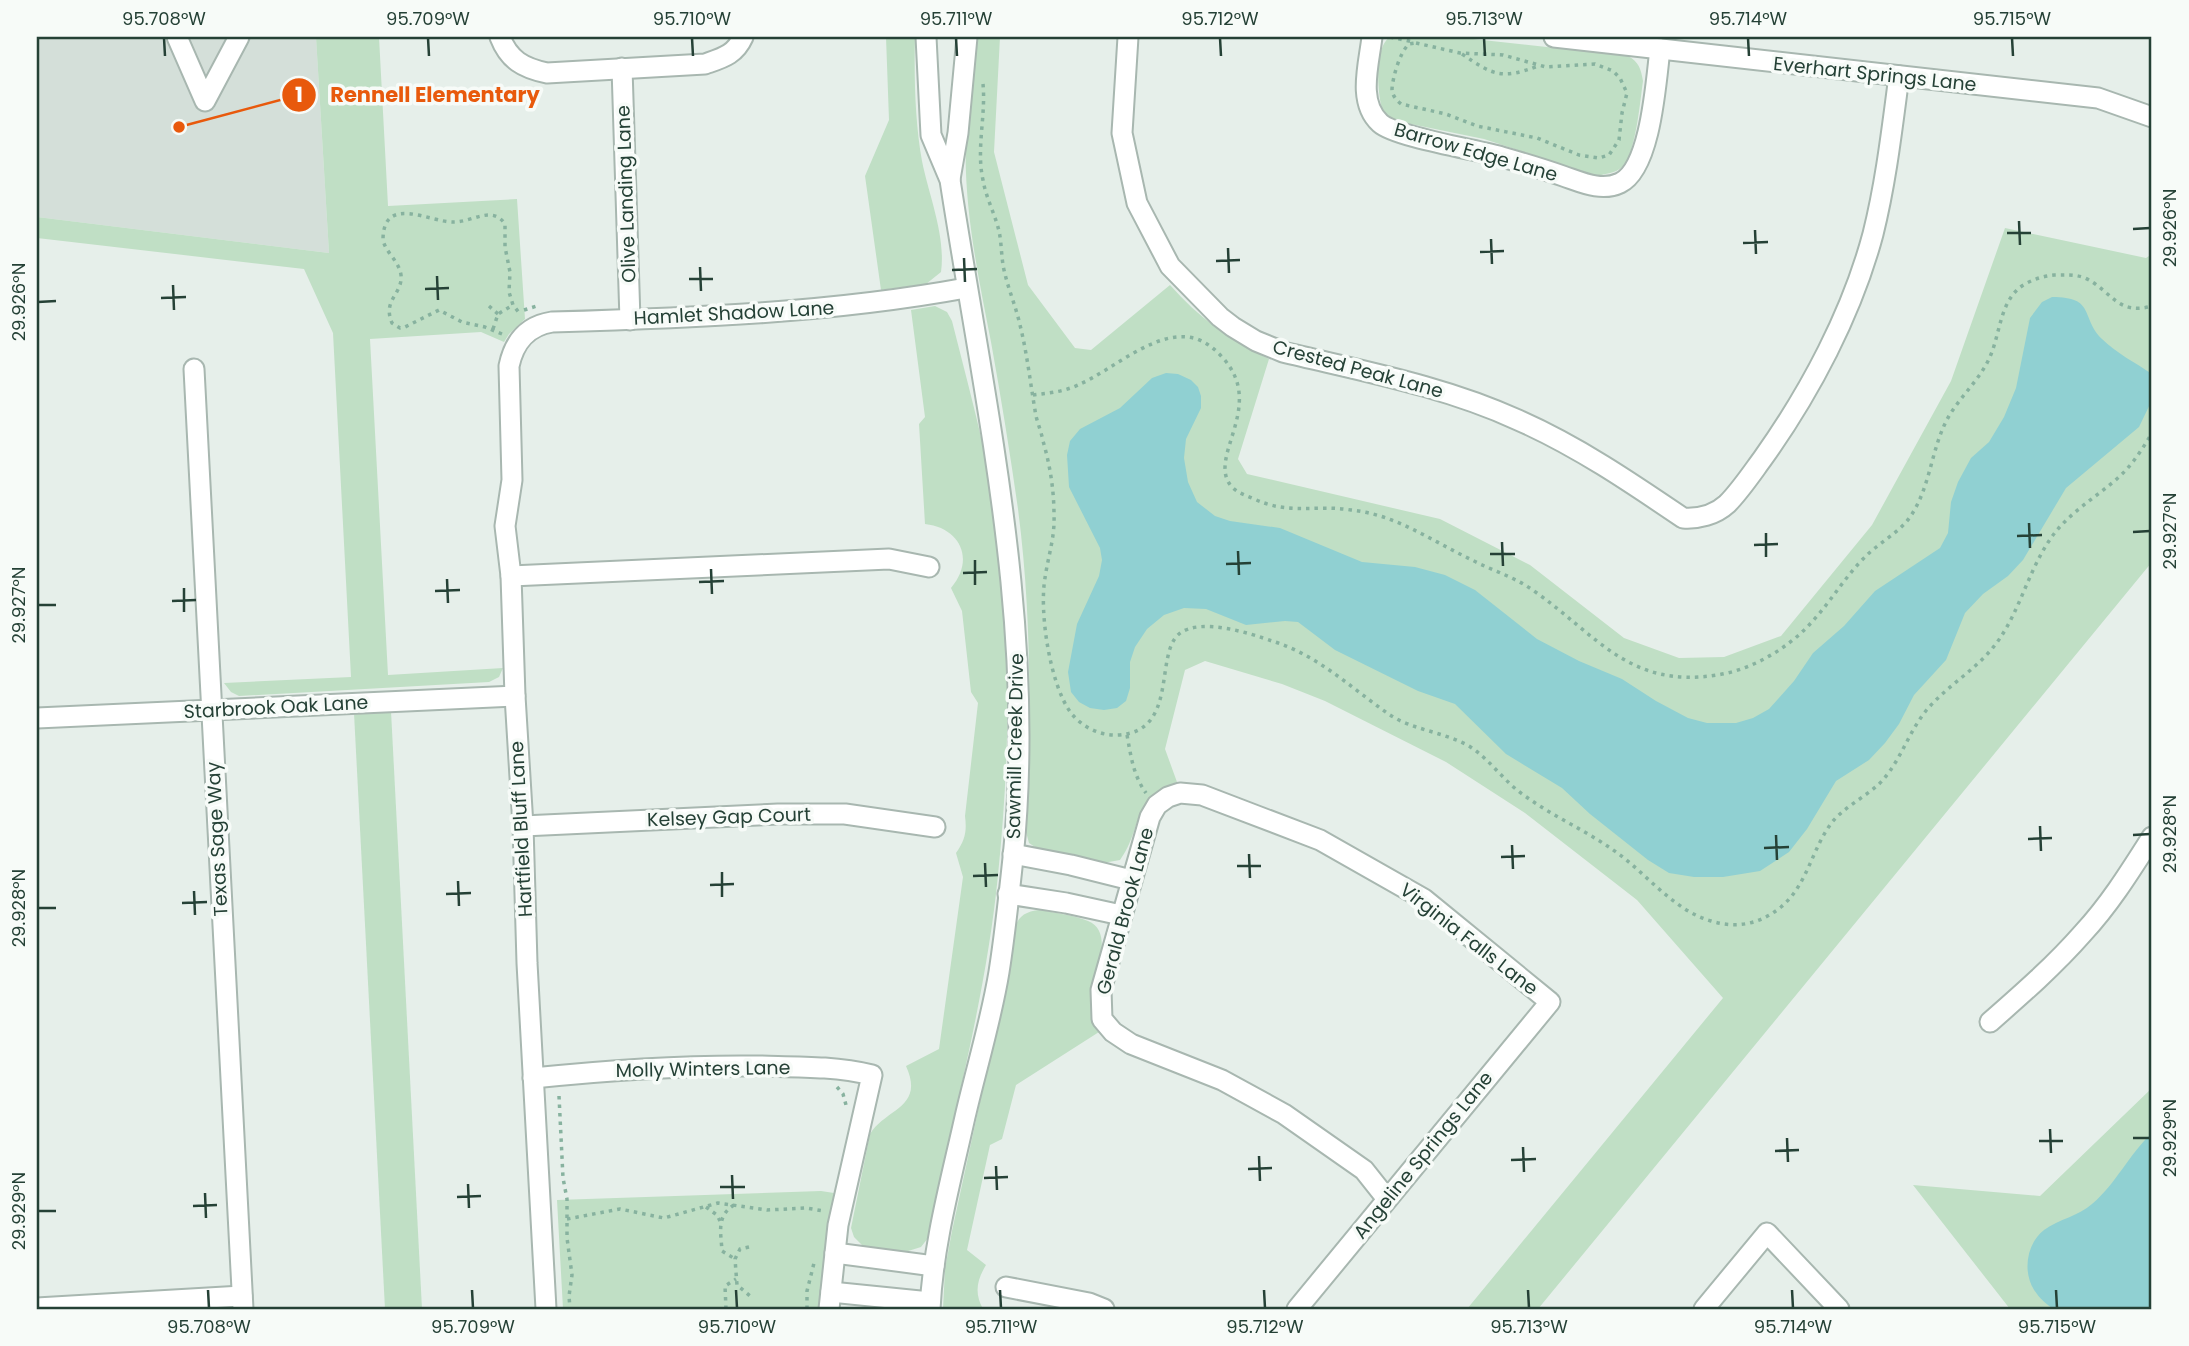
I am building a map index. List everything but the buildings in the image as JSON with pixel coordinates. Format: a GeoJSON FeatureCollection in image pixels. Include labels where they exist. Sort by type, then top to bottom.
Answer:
{"type":"FeatureCollection","features":[{"type":"Feature","properties":{"kind":"street"},"geometry":{"type":"LineString","coordinates":[[177,37],[205,102],[239,37]]}},
{"type":"Feature","properties":{"kind":"street"},"geometry":{"type":"LineString","coordinates":[[500,37],[511,58],[527,69],[547,72],[705,64],[727,57],[741,41]]}},
{"type":"Feature","properties":{"kind":"street","name":"Sawmill Creek Drive"},"geometry":{"type":"LineString","coordinates":[[926,37],[932,135],[950,180],[1007,528],[1016,632],[1019,743],[1013,855],[998,974],[948,1194],[934,1266],[930,1306]]}},
{"type":"Feature","properties":{"kind":"street","name":"Sawmill Creek Drive"},"geometry":{"type":"LineString","coordinates":[[950,180],[958,133],[967,37]]}},
{"type":"Feature","properties":{"kind":"street","name":"Crested Peak Lane"},"geometry":{"type":"LineString","coordinates":[[1128,37],[1122,133],[1137,203],[1170,266],[1220,317],[1256,341],[1283,352],[1459,397],[1517,419],[1573,446],[1683,518],[1698,519],[1726,505],[1784,429],[1812,384],[1856,287],[1872,236],[1884,184],[1899,76]]}},
{"type":"Feature","properties":{"kind":"street","name":"Barrow Edge Lane"},"geometry":{"type":"LineString","coordinates":[[1372,37],[1366,88],[1368,107],[1380,124],[1399,133],[1504,157],[1597,187],[1621,183],[1642,158],[1651,118],[1660,49]]}},
{"type":"Feature","properties":{"kind":"street","name":"Everhart Springs Lane"},"geometry":{"type":"LineString","coordinates":[[1554,37],[2098,98],[2152,117]]}},
{"type":"Feature","properties":{"kind":"street","name":"Olive Landing Lane"},"geometry":{"type":"LineString","coordinates":[[622,68],[630,320]]}},
{"type":"Feature","properties":{"kind":"street","name":"Hamlet Shadow Lane"},"geometry":{"type":"LineString","coordinates":[[507,342],[542,323],[863,305],[966,288]]}},
{"type":"Feature","properties":{"kind":"street","name":"Hartfield Bluff Lane"},"geometry":{"type":"LineString","coordinates":[[507,342],[513,480],[505,526],[511,576],[527,963],[546,1309]]}},
{"type":"Feature","properties":{"kind":"street","name":"Texas Sage Way"},"geometry":{"type":"LineString","coordinates":[[194,369],[242,1303]]}},
{"type":"Feature","properties":{"kind":"street"},"geometry":{"type":"LineString","coordinates":[[511,576],[889,559],[929,567]]}},
{"type":"Feature","properties":{"kind":"street","name":"Starbrook Oak Lane"},"geometry":{"type":"LineString","coordinates":[[37,718],[515,695]]}},
{"type":"Feature","properties":{"kind":"street","name":"Virginia Falls Lane"},"geometry":{"type":"LineString","coordinates":[[1157,805],[1180,793],[1202,794],[1320,840],[1424,899],[1550,1002]]}},
{"type":"Feature","properties":{"kind":"street","name":"Gerald Brook Lane"},"geometry":{"type":"LineString","coordinates":[[1157,805],[1150,817],[1101,990],[1102,1019],[1113,1032],[1131,1044],[1222,1080],[1284,1114],[1364,1170],[1387,1199]]}},
{"type":"Feature","properties":{"kind":"street","name":"Kelsey Gap Court"},"geometry":{"type":"LineString","coordinates":[[523,826],[778,814],[845,814],[935,827]]}},
{"type":"Feature","properties":{"kind":"street"},"geometry":{"type":"LineString","coordinates":[[1990,1022],[2033,985],[2084,932],[2121,885],[2152,837]]}},
{"type":"Feature","properties":{"kind":"street"},"geometry":{"type":"LineString","coordinates":[[1013,855],[1071,864],[1132,880]]}},
{"type":"Feature","properties":{"kind":"street"},"geometry":{"type":"LineString","coordinates":[[1009,894],[1121,915]]}},
{"type":"Feature","properties":{"kind":"street","name":"Angeline Springs Lane"},"geometry":{"type":"LineString","coordinates":[[1297,1309],[1550,1002]]}},
{"type":"Feature","properties":{"kind":"street","name":"Molly Winters Lane"},"geometry":{"type":"LineString","coordinates":[[533,1078],[612,1070],[710,1066],[825,1067],[872,1075],[838,1225],[835,1253]]}},
{"type":"Feature","properties":{"kind":"street"},"geometry":{"type":"LineString","coordinates":[[1704,1309],[1767,1233],[1839,1309]]}},
{"type":"Feature","properties":{"kind":"street"},"geometry":{"type":"LineString","coordinates":[[930,1306],[830,1300],[835,1253],[934,1266]]}},
{"type":"Feature","properties":{"kind":"street"},"geometry":{"type":"LineString","coordinates":[[1006,1287],[1089,1303],[1104,1309]]}},
{"type":"Feature","properties":{"kind":"street"},"geometry":{"type":"LineString","coordinates":[[37,1307],[242,1303]]}},
{"type":"Feature","properties":{"kind":"path"},"geometry":{"type":"LineString","coordinates":[[1386,37],[1416,43],[1460,53],[1503,55],[1555,68],[1595,64],[1613,71],[1620,78],[1627,93],[1619,140],[1609,155],[1599,159],[1589,158],[1537,138],[1477,126],[1446,114],[1401,104],[1395,99],[1392,90],[1399,56],[1409,44],[1416,43]]}},
{"type":"Feature","properties":{"kind":"path"},"geometry":{"type":"LineString","coordinates":[[1460,53],[1483,69],[1499,75],[1520,73],[1540,65]]}},
{"type":"Feature","properties":{"kind":"path"},"geometry":{"type":"LineString","coordinates":[[981,72],[984,118],[981,175],[998,226],[1003,267],[1020,324],[1035,415],[1050,469],[1054,518],[1043,596],[1048,644],[1063,699],[1071,712],[1089,728],[1101,734],[1127,734],[1140,729],[1156,711],[1162,695],[1170,650],[1174,639],[1182,632],[1197,627],[1214,627],[1266,639],[1289,646],[1311,658],[1347,681],[1393,717],[1468,746],[1483,756],[1528,799],[1595,837],[1679,905],[1699,917],[1729,925],[1756,922],[1780,908],[1792,896],[1805,877],[1832,822],[1880,783],[1894,768],[1928,708],[1992,649],[2006,630],[2051,537],[2073,513],[2125,472],[2152,433]]}},
{"type":"Feature","properties":{"kind":"path"},"geometry":{"type":"LineString","coordinates":[[507,342],[493,329],[462,323],[439,310],[405,327],[400,328],[392,323],[389,307],[401,274],[383,240],[387,222],[392,217],[404,214],[423,215],[451,223],[488,214],[500,218],[505,224],[505,247],[510,272],[509,292],[513,305],[520,314]]}},
{"type":"Feature","properties":{"kind":"path"},"geometry":{"type":"LineString","coordinates":[[493,329],[498,314],[513,305]]}},
{"type":"Feature","properties":{"kind":"path"},"geometry":{"type":"LineString","coordinates":[[489,306],[498,314]]}},
{"type":"Feature","properties":{"kind":"path"},"geometry":{"type":"LineString","coordinates":[[2144,309],[2152,306]]}},
{"type":"Feature","properties":{"kind":"path"},"geometry":{"type":"LineString","coordinates":[[1127,734],[1132,765],[1139,783],[1157,805]]}},
{"type":"Feature","properties":{"kind":"path"},"geometry":{"type":"LineString","coordinates":[[830,1083],[843,1094],[845,1110]]}},
{"type":"Feature","properties":{"kind":"path"},"geometry":{"type":"LineString","coordinates":[[559,1096],[568,1250],[572,1275],[570,1309]]}},
{"type":"Feature","properties":{"kind":"path"},"geometry":{"type":"LineString","coordinates":[[567,1219],[620,1209],[664,1218],[718,1203],[777,1211],[806,1208],[824,1211],[826,1204]]}},
{"type":"Feature","properties":{"kind":"path"},"geometry":{"type":"LineString","coordinates":[[721,1223],[725,1212],[736,1205]]}},
{"type":"Feature","properties":{"kind":"path"},"geometry":{"type":"LineString","coordinates":[[704,1206],[717,1214],[721,1223],[722,1251],[735,1259]]}},
{"type":"Feature","properties":{"kind":"path"},"geometry":{"type":"LineString","coordinates":[[749,1247],[740,1249],[735,1259],[739,1288],[750,1296]]}},
{"type":"Feature","properties":{"kind":"path"},"geometry":{"type":"LineString","coordinates":[[726,1309],[725,1286],[736,1279]]}},
{"type":"Feature","properties":{"kind":"shaded area"},"geometry":{"type":"Polygon","coordinates":[[[37,37],[316,37],[329,253],[37,217],[37,37]]]}},
{"type":"Feature","properties":{"kind":"green space"},"geometry":{"type":"Polygon","coordinates":[[[316,37],[379,37],[388,206],[517,199],[525,319],[504,342],[481,332],[370,339],[388,675],[503,668],[499,677],[489,682],[239,696],[231,692],[224,683],[351,677],[333,333],[304,269],[37,238],[37,217],[329,253],[316,37]]]}},
{"type":"Feature","properties":{"kind":"green space"},"geometry":{"type":"Polygon","coordinates":[[[886,37],[915,37],[920,146],[939,230],[942,258],[941,272],[926,284],[881,290],[865,176],[889,120],[886,37]]]}},
{"type":"Feature","properties":{"kind":"green space"},"geometry":{"type":"Polygon","coordinates":[[[976,37],[1000,37],[994,152],[1028,285],[1075,348],[1091,350],[1170,285],[1215,327],[1269,359],[1238,459],[1247,474],[1440,519],[1530,565],[1624,638],[1679,658],[1724,657],[1781,636],[1872,525],[1951,381],[2005,228],[2146,258],[2152,254],[2152,562],[1538,1309],[1467,1309],[1723,998],[1637,900],[1525,813],[1446,762],[1325,701],[1282,684],[1205,661],[1185,670],[1165,749],[1177,782],[1151,797],[1144,806],[1120,860],[1103,863],[1041,851],[1029,843],[1026,832],[1029,670],[1023,549],[967,188],[967,125],[976,37]]]}},
{"type":"Feature","properties":{"kind":"green space"},"geometry":{"type":"Polygon","coordinates":[[[1390,37],[1455,37],[1628,56],[1639,66],[1643,81],[1637,127],[1627,160],[1617,171],[1597,176],[1484,139],[1396,121],[1383,112],[1378,83],[1381,51],[1390,37]]]}},
{"type":"Feature","properties":{"kind":"green space"},"geometry":{"type":"Polygon","coordinates":[[[935,306],[947,312],[952,321],[990,480],[1003,577],[1007,728],[998,875],[977,1012],[928,1238],[921,1247],[905,1252],[865,1248],[854,1237],[851,1228],[870,1134],[907,1099],[911,1091],[911,1080],[906,1066],[939,1049],[963,877],[956,853],[965,831],[978,703],[971,692],[962,611],[951,588],[962,567],[963,556],[955,539],[948,532],[925,524],[919,424],[925,417],[911,310],[935,306]]]}},
{"type":"Feature","properties":{"kind":"green space"},"geometry":{"type":"Polygon","coordinates":[[[391,711],[422,1309],[385,1309],[354,713],[391,711]]]}},
{"type":"Feature","properties":{"kind":"green space"},"geometry":{"type":"Polygon","coordinates":[[[1040,910],[1088,921],[1101,935],[1101,956],[1092,1000],[1099,1032],[1016,1085],[1002,1139],[990,1145],[967,1250],[986,1265],[978,1287],[978,1297],[983,1309],[943,1309],[945,1269],[952,1231],[1011,959],[1015,926],[1023,915],[1040,910]]]}},
{"type":"Feature","properties":{"kind":"green space"},"geometry":{"type":"Polygon","coordinates":[[[2152,1088],[2152,1309],[2010,1309],[1913,1185],[2040,1196],[2152,1088]]]}},
{"type":"Feature","properties":{"kind":"green space"},"geometry":{"type":"Polygon","coordinates":[[[821,1191],[834,1193],[820,1309],[563,1309],[557,1200],[821,1191]]]}},
{"type":"Feature","properties":{"kind":"water"},"geometry":{"type":"Polygon","coordinates":[[[2052,297],[2075,300],[2081,304],[2102,339],[2152,374],[2152,400],[2139,427],[2066,488],[2023,560],[1965,613],[1946,660],[1914,695],[1899,724],[1885,743],[1869,760],[1836,781],[1807,829],[1789,852],[1760,871],[1723,877],[1694,877],[1669,873],[1648,860],[1590,814],[1562,788],[1506,754],[1455,704],[1418,691],[1335,650],[1298,622],[1246,625],[1206,609],[1184,608],[1164,615],[1147,629],[1135,647],[1130,662],[1130,688],[1126,701],[1117,708],[1090,708],[1079,702],[1071,692],[1068,672],[1077,624],[1099,576],[1102,560],[1100,548],[1069,487],[1067,455],[1070,441],[1080,429],[1120,408],[1152,378],[1166,373],[1178,374],[1198,387],[1201,408],[1186,439],[1184,458],[1188,482],[1197,502],[1215,516],[1230,521],[1280,528],[1362,562],[1415,567],[1445,575],[1475,590],[1537,639],[1622,679],[1688,718],[1707,723],[1736,723],[1753,718],[1769,709],[1794,681],[1813,653],[1844,626],[1875,591],[1940,548],[1948,533],[1951,502],[1958,482],[1971,458],[1989,442],[2004,417],[2016,388],[2030,318],[2042,302],[2052,297]]]}},
{"type":"Feature","properties":{"kind":"water"},"geometry":{"type":"Polygon","coordinates":[[[2152,1133],[2152,1309],[2053,1309],[2039,1296],[2029,1279],[2029,1252],[2033,1244],[2044,1230],[2081,1212],[2101,1196],[2152,1133]]]}},
{"type":"Feature","properties":{"kind":"place","name":"Rennell Elementary"},"geometry":{"type":"Point","coordinates":[179,127]}}]}
